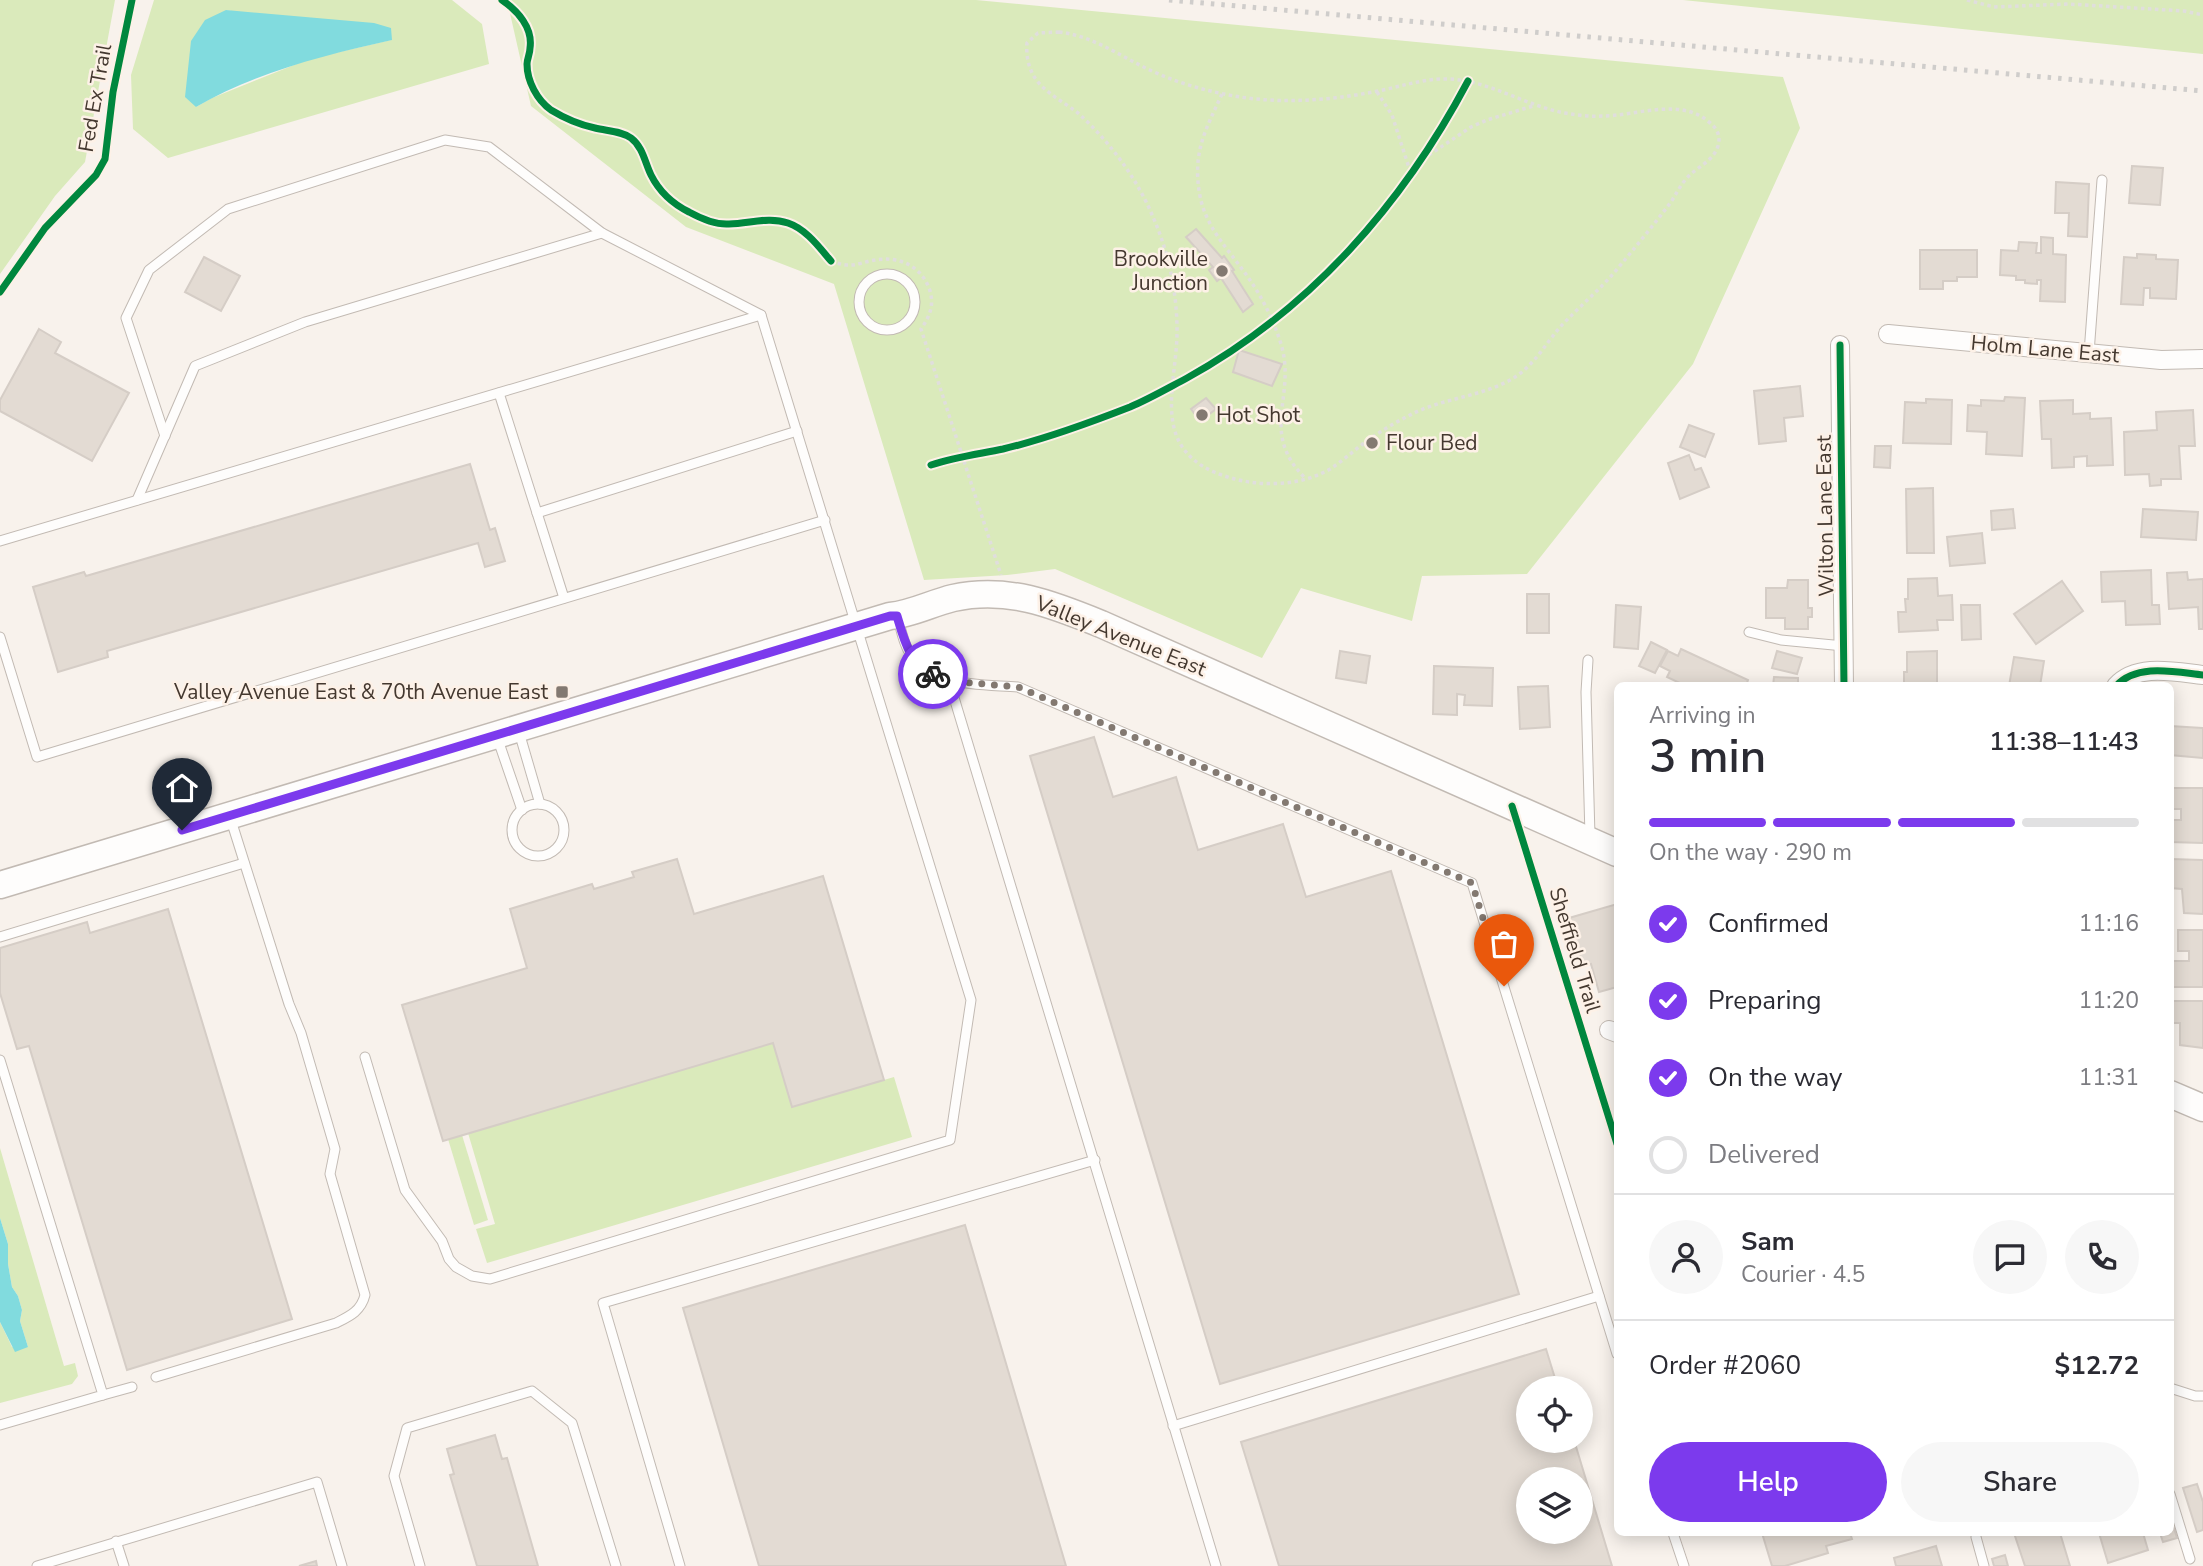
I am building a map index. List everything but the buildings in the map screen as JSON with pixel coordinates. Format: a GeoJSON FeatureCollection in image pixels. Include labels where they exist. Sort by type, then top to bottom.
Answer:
{"type":"FeatureCollection","features":[{"type":"Feature","properties":{"kind":"main road","name":"Valley Avenue East"},"geometry":{"type":"LineString","coordinates":[[0,885],[858,626],[957,598],[1002,594],[1024,596],[1093,620],[1614,852]]}},
{"type":"Feature","properties":{"kind":"main road"},"geometry":{"type":"LineString","coordinates":[[2174,1096],[2203,1108]]}},
{"type":"Feature","properties":{"kind":"street","name":"Holm Lane East"},"geometry":{"type":"LineString","coordinates":[[1888,334],[2161,360],[2203,359]]}},
{"type":"Feature","properties":{"kind":"street","name":"Wilton Lane East"},"geometry":{"type":"LineString","coordinates":[[1840,345],[1844,682]]}},
{"type":"Feature","properties":{"kind":"street"},"geometry":{"type":"LineString","coordinates":[[2121,682],[2144,671],[2203,675]]}},
{"type":"Feature","properties":{"kind":"lane"},"geometry":{"type":"LineString","coordinates":[[165,436],[125,318],[149,270],[228,209],[445,140],[489,147],[602,233],[761,315],[971,1000],[950,1140],[491,1279],[461,1272],[449,1259],[442,1241],[405,1190],[365,1057]]}},
{"type":"Feature","properties":{"kind":"lane"},"geometry":{"type":"LineString","coordinates":[[2089,353],[2102,180]]}},
{"type":"Feature","properties":{"kind":"lane"},"geometry":{"type":"LineString","coordinates":[[137,500],[195,366],[305,322],[602,233]]}},
{"type":"Feature","properties":{"kind":"lane"},"geometry":{"type":"LineString","coordinates":[[894,274],[909,284],[914,293],[914,312],[901,326],[883,330],[867,322],[861,314],[859,296],[862,288],[876,275],[894,274]]}},
{"type":"Feature","properties":{"kind":"lane"},"geometry":{"type":"LineString","coordinates":[[0,541],[761,315]]}},
{"type":"Feature","properties":{"kind":"lane"},"geometry":{"type":"LineString","coordinates":[[499,393],[564,598]]}},
{"type":"Feature","properties":{"kind":"lane"},"geometry":{"type":"LineString","coordinates":[[537,513],[797,431]]}},
{"type":"Feature","properties":{"kind":"lane"},"geometry":{"type":"LineString","coordinates":[[0,636],[37,757],[825,520]]}},
{"type":"Feature","properties":{"kind":"lane"},"geometry":{"type":"LineString","coordinates":[[897,616],[907,649],[923,669],[949,681],[1018,687],[1472,883],[1614,1344]]}},
{"type":"Feature","properties":{"kind":"lane"},"geometry":{"type":"LineString","coordinates":[[1749,632],[1781,640],[1844,646]]}},
{"type":"Feature","properties":{"kind":"lane"},"geometry":{"type":"LineString","coordinates":[[1588,660],[1586,692],[1591,841]]}},
{"type":"Feature","properties":{"kind":"lane"},"geometry":{"type":"LineString","coordinates":[[949,681],[1216,1566]]}},
{"type":"Feature","properties":{"kind":"lane"},"geometry":{"type":"LineString","coordinates":[[507,732],[540,804]]}},
{"type":"Feature","properties":{"kind":"lane"},"geometry":{"type":"LineString","coordinates":[[507,732],[522,810]]}},
{"type":"Feature","properties":{"kind":"lane"},"geometry":{"type":"LineString","coordinates":[[540,804],[556,811],[564,826],[561,842],[550,854],[533,856],[519,848],[512,833],[513,824],[522,810],[540,804]]}},
{"type":"Feature","properties":{"kind":"lane"},"geometry":{"type":"LineString","coordinates":[[156,1377],[336,1323],[354,1314],[363,1305],[365,1295],[330,1174],[335,1149],[302,1033],[289,1004],[229,816]]}},
{"type":"Feature","properties":{"kind":"lane"},"geometry":{"type":"LineString","coordinates":[[0,937],[244,863]]}},
{"type":"Feature","properties":{"kind":"lane"},"geometry":{"type":"LineString","coordinates":[[0,1060],[103,1395]]}},
{"type":"Feature","properties":{"kind":"lane"},"geometry":{"type":"LineString","coordinates":[[680,1566],[603,1303],[1095,1160]]}},
{"type":"Feature","properties":{"kind":"lane"},"geometry":{"type":"LineString","coordinates":[[1173,1426],[1599,1296]]}},
{"type":"Feature","properties":{"kind":"lane"},"geometry":{"type":"LineString","coordinates":[[0,1425],[132,1387]]}},
{"type":"Feature","properties":{"kind":"lane"},"geometry":{"type":"LineString","coordinates":[[2174,1389],[2203,1396]]}},
{"type":"Feature","properties":{"kind":"lane"},"geometry":{"type":"LineString","coordinates":[[420,1566],[394,1476],[407,1428],[532,1391],[572,1423],[616,1566]]}},
{"type":"Feature","properties":{"kind":"lane"},"geometry":{"type":"LineString","coordinates":[[37,1566],[317,1482],[342,1566]]}},
{"type":"Feature","properties":{"kind":"lane"},"geometry":{"type":"LineString","coordinates":[[2174,1507],[2190,1559]]}},
{"type":"Feature","properties":{"kind":"lane"},"geometry":{"type":"LineString","coordinates":[[1674,1536],[1684,1566]]}},
{"type":"Feature","properties":{"kind":"lane"},"geometry":{"type":"LineString","coordinates":[[1976,1536],[1984,1566]]}},
{"type":"Feature","properties":{"kind":"lane"},"geometry":{"type":"LineString","coordinates":[[116,1541],[124,1566]]}},
{"type":"Feature","properties":{"kind":"path"},"geometry":{"type":"LineString","coordinates":[[1967,0],[1994,7],[2068,4],[2183,11],[2203,15]]}},
{"type":"Feature","properties":{"kind":"path"},"geometry":{"type":"LineString","coordinates":[[1038,33],[1072,33],[1092,39],[1153,72],[1186,84],[1258,99],[1327,99],[1377,91],[1427,79],[1468,81],[1534,105],[1576,115],[1602,116],[1660,109],[1690,112],[1704,117],[1715,127],[1719,136],[1718,145],[1707,162],[1685,179],[1672,200],[1613,274],[1516,376],[1462,398],[1419,410],[1368,440],[1328,470],[1306,479],[1252,483],[1221,475],[1196,462],[1177,437],[1172,424],[1170,408],[1177,340],[1175,298],[1167,257],[1153,216],[1133,178],[1100,135],[1078,113],[1039,83],[1029,64],[1027,43],[1038,33]]}},
{"type":"Feature","properties":{"kind":"path"},"geometry":{"type":"LineString","coordinates":[[1462,92],[1468,81]]}},
{"type":"Feature","properties":{"kind":"path"},"geometry":{"type":"LineString","coordinates":[[1377,91],[1392,115],[1411,173]]}},
{"type":"Feature","properties":{"kind":"path"},"geometry":{"type":"LineString","coordinates":[[1222,93],[1200,142],[1198,182],[1201,198],[1212,230],[1255,287],[1272,321],[1284,355],[1286,389],[1279,420],[1281,439],[1294,467],[1306,479]]}},
{"type":"Feature","properties":{"kind":"path"},"geometry":{"type":"LineString","coordinates":[[1423,159],[1471,127],[1534,105]]}},
{"type":"Feature","properties":{"kind":"path"},"geometry":{"type":"LineString","coordinates":[[1405,183],[1436,137]]}},
{"type":"Feature","properties":{"kind":"path"},"geometry":{"type":"LineString","coordinates":[[822,251],[831,261],[850,266],[890,259],[915,267],[929,288],[931,312],[921,329],[958,456],[1001,576],[1002,594]]}},
{"type":"Feature","properties":{"kind":"path"},"geometry":{"type":"LineString","coordinates":[[1264,327],[1282,313]]}},
{"type":"Feature","properties":{"kind":"path"},"geometry":{"type":"LineString","coordinates":[[1163,391],[1184,380]]}},
{"type":"Feature","properties":{"kind":"path"},"geometry":{"type":"LineString","coordinates":[[958,456],[970,454]]}},
{"type":"Feature","properties":{"kind":"green space"},"geometry":{"type":"Polygon","coordinates":[[[0,0],[115,0],[85,162],[55,196],[0,274],[0,0]]]}},
{"type":"Feature","properties":{"kind":"green space"},"geometry":{"type":"Polygon","coordinates":[[[154,0],[452,0],[482,24],[489,64],[168,158],[133,129],[131,75],[154,0]],[[226,10],[196,107],[309,59],[391,40],[226,10]]]}},
{"type":"Feature","properties":{"kind":"green space"},"geometry":{"type":"Polygon","coordinates":[[[507,0],[976,0],[1783,77],[1800,128],[1693,364],[1527,574],[1422,576],[1412,621],[1301,588],[1262,658],[1055,569],[924,580],[834,284],[686,227],[531,106],[507,0]]]}},
{"type":"Feature","properties":{"kind":"green space"},"geometry":{"type":"Polygon","coordinates":[[[1683,0],[2203,0],[2203,54],[1683,0]]]}},
{"type":"Feature","properties":{"kind":"green space"},"geometry":{"type":"Polygon","coordinates":[[[773,1043],[792,1107],[894,1077],[912,1137],[487,1263],[476,1229],[495,1224],[468,1133],[773,1043]]]}},
{"type":"Feature","properties":{"kind":"green space"},"geometry":{"type":"Polygon","coordinates":[[[462,1135],[488,1220],[474,1225],[448,1139],[462,1135]]]}},
{"type":"Feature","properties":{"kind":"green space"},"geometry":{"type":"Polygon","coordinates":[[[0,1148],[64,1366],[75,1363],[78,1376],[72,1384],[0,1403],[0,1322],[12,1347],[28,1347],[20,1321],[22,1310],[12,1287],[8,1244],[0,1218],[0,1148]]]}},
{"type":"Feature","properties":{"kind":"water"},"geometry":{"type":"Polygon","coordinates":[[[226,10],[374,23],[391,28],[392,40],[267,74],[196,107],[185,97],[191,41],[205,20],[226,10]]]}},
{"type":"Feature","properties":{"kind":"water"},"geometry":{"type":"Polygon","coordinates":[[[0,1218],[8,1244],[12,1287],[22,1310],[20,1321],[28,1347],[15,1352],[0,1322],[0,1218]]]}},
{"type":"Feature","properties":{"kind":"railway"},"geometry":{"type":"LineString","coordinates":[[1169,0],[2203,91]]}},
{"type":"Feature","properties":{"kind":"cycle path","name":"Fed Ex Trail"},"geometry":{"type":"LineString","coordinates":[[0,292],[45,228],[96,175],[105,159],[113,92],[132,0]]}},
{"type":"Feature","properties":{"kind":"cycle path"},"geometry":{"type":"LineString","coordinates":[[502,0],[514,9],[527,27],[530,41],[527,64],[529,77],[537,96],[551,110],[578,123],[631,138],[641,150],[651,175],[662,192],[689,212],[708,221],[724,224],[766,220],[788,223],[806,234],[831,261]]}},
{"type":"Feature","properties":{"kind":"cycle path"},"geometry":{"type":"LineString","coordinates":[[931,465],[1035,440],[1115,413],[1159,393],[1232,351],[1313,287],[1349,250],[1414,170],[1468,81]]}},
{"type":"Feature","properties":{"kind":"cycle path"},"geometry":{"type":"LineString","coordinates":[[1840,345],[1844,682]]}},
{"type":"Feature","properties":{"kind":"cycle path"},"geometry":{"type":"LineString","coordinates":[[2121,682],[2145,672],[2169,671],[2203,675]]}},
{"type":"Feature","properties":{"kind":"cycle path","name":"Sheffield Trail"},"geometry":{"type":"LineString","coordinates":[[1512,806],[1614,1134]]}},
{"type":"Feature","properties":{"kind":"way so far"},"geometry":{"type":"LineString","coordinates":[[933,674],[949,681],[1018,687],[1472,883],[1504,986]]}},
{"type":"Feature","properties":{"kind":"place","name":"Brookville Junction"},"geometry":{"type":"Point","coordinates":[1222,271]}},
{"type":"Feature","properties":{"kind":"place","name":"Hot Shot"},"geometry":{"type":"Point","coordinates":[1202,415]}},
{"type":"Feature","properties":{"kind":"place","name":"Flour Bed"},"geometry":{"type":"Point","coordinates":[1372,443]}},
{"type":"Feature","properties":{"kind":"place","name":"Valley Avenue East & 70th Avenue East"},"geometry":{"type":"Point","coordinates":[562,692]}},
{"type":"Feature","properties":{"kind":"route"},"geometry":{"type":"LineString","coordinates":[[182,830],[890,616],[897,616],[907,649],[923,669],[933,674]]}}]}
